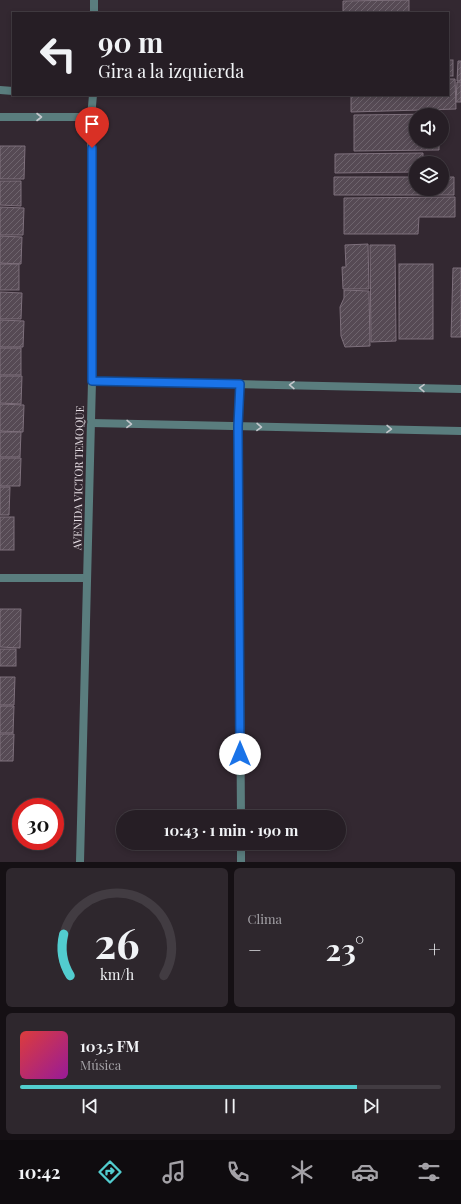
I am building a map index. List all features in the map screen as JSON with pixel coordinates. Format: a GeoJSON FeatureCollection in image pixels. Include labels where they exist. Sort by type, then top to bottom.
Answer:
{"type":"FeatureCollection","features":[{"type":"Feature","properties":{"kind":"street"},"geometry":{"type":"LineString","coordinates":[[94,0],[94,12]]}},
{"type":"Feature","properties":{"kind":"street"},"geometry":{"type":"LineString","coordinates":[[0,90],[12,91]]}},
{"type":"Feature","properties":{"kind":"street","name":"AVENIDA VICTOR TEMOQUE"},"geometry":{"type":"LineString","coordinates":[[80,862],[92,381],[92,96]]}},
{"type":"Feature","properties":{"kind":"street"},"geometry":{"type":"LineString","coordinates":[[0,117],[92,117]]}},
{"type":"Feature","properties":{"kind":"street"},"geometry":{"type":"LineString","coordinates":[[92,381],[461,389]]}},
{"type":"Feature","properties":{"kind":"street"},"geometry":{"type":"LineString","coordinates":[[240,384],[238,426],[240,810]]}},
{"type":"Feature","properties":{"kind":"street"},"geometry":{"type":"LineString","coordinates":[[90,423],[461,431]]}},
{"type":"Feature","properties":{"kind":"street"},"geometry":{"type":"LineString","coordinates":[[0,578],[87,578]]}},
{"type":"Feature","properties":{"kind":"street"},"geometry":{"type":"LineString","coordinates":[[241,850],[241,862]]}},
{"type":"Feature","properties":{"kind":"building"},"geometry":{"type":"Polygon","coordinates":[[[409,0],[409,12],[343,12],[343,1],[409,0]]]}},
{"type":"Feature","properties":{"kind":"building"},"geometry":{"type":"Polygon","coordinates":[[[449,60],[453,60],[453,76],[449,76],[449,60]]]}},
{"type":"Feature","properties":{"kind":"building"},"geometry":{"type":"Polygon","coordinates":[[[458,61],[461,61],[461,81],[457,81],[458,61]]]}},
{"type":"Feature","properties":{"kind":"building"},"geometry":{"type":"Polygon","coordinates":[[[449,79],[455,79],[456,109],[409,108],[409,110],[351,112],[351,96],[449,96],[449,79]]]}},
{"type":"Feature","properties":{"kind":"building"},"geometry":{"type":"Polygon","coordinates":[[[457,82],[461,82],[461,102],[456,102],[457,82]]]}},
{"type":"Feature","properties":{"kind":"building"},"geometry":{"type":"Polygon","coordinates":[[[409,114],[409,148],[439,148],[439,150],[354,151],[354,115],[409,114]]]}},
{"type":"Feature","properties":{"kind":"building"},"geometry":{"type":"Polygon","coordinates":[[[0,146],[25,146],[24,179],[0,179],[0,146]]]}},
{"type":"Feature","properties":{"kind":"building"},"geometry":{"type":"Polygon","coordinates":[[[423,153],[423,156],[409,156],[409,172],[335,173],[335,154],[423,153]]]}},
{"type":"Feature","properties":{"kind":"building"},"geometry":{"type":"Polygon","coordinates":[[[334,177],[409,177],[409,195],[334,195],[334,177]]]}},
{"type":"Feature","properties":{"kind":"building"},"geometry":{"type":"Polygon","coordinates":[[[449,177],[454,177],[454,195],[449,195],[449,177]]]}},
{"type":"Feature","properties":{"kind":"building"},"geometry":{"type":"Polygon","coordinates":[[[0,181],[21,181],[21,206],[0,205],[0,181]]]}},
{"type":"Feature","properties":{"kind":"building"},"geometry":{"type":"Polygon","coordinates":[[[455,197],[455,217],[419,217],[418,234],[344,234],[344,198],[455,197]]]}},
{"type":"Feature","properties":{"kind":"building"},"geometry":{"type":"Polygon","coordinates":[[[0,207],[24,208],[23,235],[0,235],[0,207]]]}},
{"type":"Feature","properties":{"kind":"building"},"geometry":{"type":"Polygon","coordinates":[[[0,236],[22,237],[21,264],[0,263],[0,236]]]}},
{"type":"Feature","properties":{"kind":"building"},"geometry":{"type":"Polygon","coordinates":[[[368,244],[369,289],[343,289],[342,267],[346,267],[345,245],[368,244]]]}},
{"type":"Feature","properties":{"kind":"building"},"geometry":{"type":"Polygon","coordinates":[[[370,245],[395,245],[396,341],[371,342],[370,245]]]}},
{"type":"Feature","properties":{"kind":"building"},"geometry":{"type":"Polygon","coordinates":[[[0,264],[19,264],[19,290],[0,290],[0,264]]]}},
{"type":"Feature","properties":{"kind":"building"},"geometry":{"type":"Polygon","coordinates":[[[399,264],[433,264],[433,339],[399,339],[399,264]]]}},
{"type":"Feature","properties":{"kind":"building"},"geometry":{"type":"Polygon","coordinates":[[[453,268],[461,268],[461,337],[451,337],[453,268]]]}},
{"type":"Feature","properties":{"kind":"building"},"geometry":{"type":"Polygon","coordinates":[[[344,290],[369,291],[370,346],[345,347],[341,336],[340,307],[344,298],[344,290]]]}},
{"type":"Feature","properties":{"kind":"building"},"geometry":{"type":"Polygon","coordinates":[[[0,292],[22,293],[21,319],[0,319],[0,292]]]}},
{"type":"Feature","properties":{"kind":"building"},"geometry":{"type":"Polygon","coordinates":[[[0,320],[24,321],[23,347],[0,347],[0,320]]]}},
{"type":"Feature","properties":{"kind":"building"},"geometry":{"type":"Polygon","coordinates":[[[0,348],[21,348],[21,375],[0,375],[0,348]]]}},
{"type":"Feature","properties":{"kind":"building"},"geometry":{"type":"Polygon","coordinates":[[[0,376],[22,376],[21,404],[0,403],[0,376]]]}},
{"type":"Feature","properties":{"kind":"building"},"geometry":{"type":"Polygon","coordinates":[[[0,404],[24,405],[23,432],[0,431],[0,404]]]}},
{"type":"Feature","properties":{"kind":"building"},"geometry":{"type":"Polygon","coordinates":[[[0,432],[21,432],[20,457],[0,457],[0,432]]]}},
{"type":"Feature","properties":{"kind":"building"},"geometry":{"type":"Polygon","coordinates":[[[0,458],[21,458],[20,486],[0,486],[0,458]]]}},
{"type":"Feature","properties":{"kind":"building"},"geometry":{"type":"Polygon","coordinates":[[[0,487],[10,487],[9,515],[0,515],[0,487]]]}},
{"type":"Feature","properties":{"kind":"building"},"geometry":{"type":"Polygon","coordinates":[[[0,517],[14,517],[14,550],[0,550],[0,517]]]}},
{"type":"Feature","properties":{"kind":"building"},"geometry":{"type":"Polygon","coordinates":[[[0,609],[21,609],[20,648],[0,647],[0,609]]]}},
{"type":"Feature","properties":{"kind":"building"},"geometry":{"type":"Polygon","coordinates":[[[0,649],[16,649],[16,666],[0,666],[0,649]]]}},
{"type":"Feature","properties":{"kind":"building"},"geometry":{"type":"Polygon","coordinates":[[[0,677],[15,677],[14,705],[0,705],[0,677]]]}},
{"type":"Feature","properties":{"kind":"building"},"geometry":{"type":"Polygon","coordinates":[[[0,706],[14,706],[13,733],[0,733],[0,706]]]}},
{"type":"Feature","properties":{"kind":"building"},"geometry":{"type":"Polygon","coordinates":[[[0,734],[14,734],[13,761],[0,761],[0,734]]]}},
{"type":"Feature","properties":{"kind":"route"},"geometry":{"type":"LineString","coordinates":[[92,148],[92,381],[240,384],[238,426],[240,754]]}}]}
